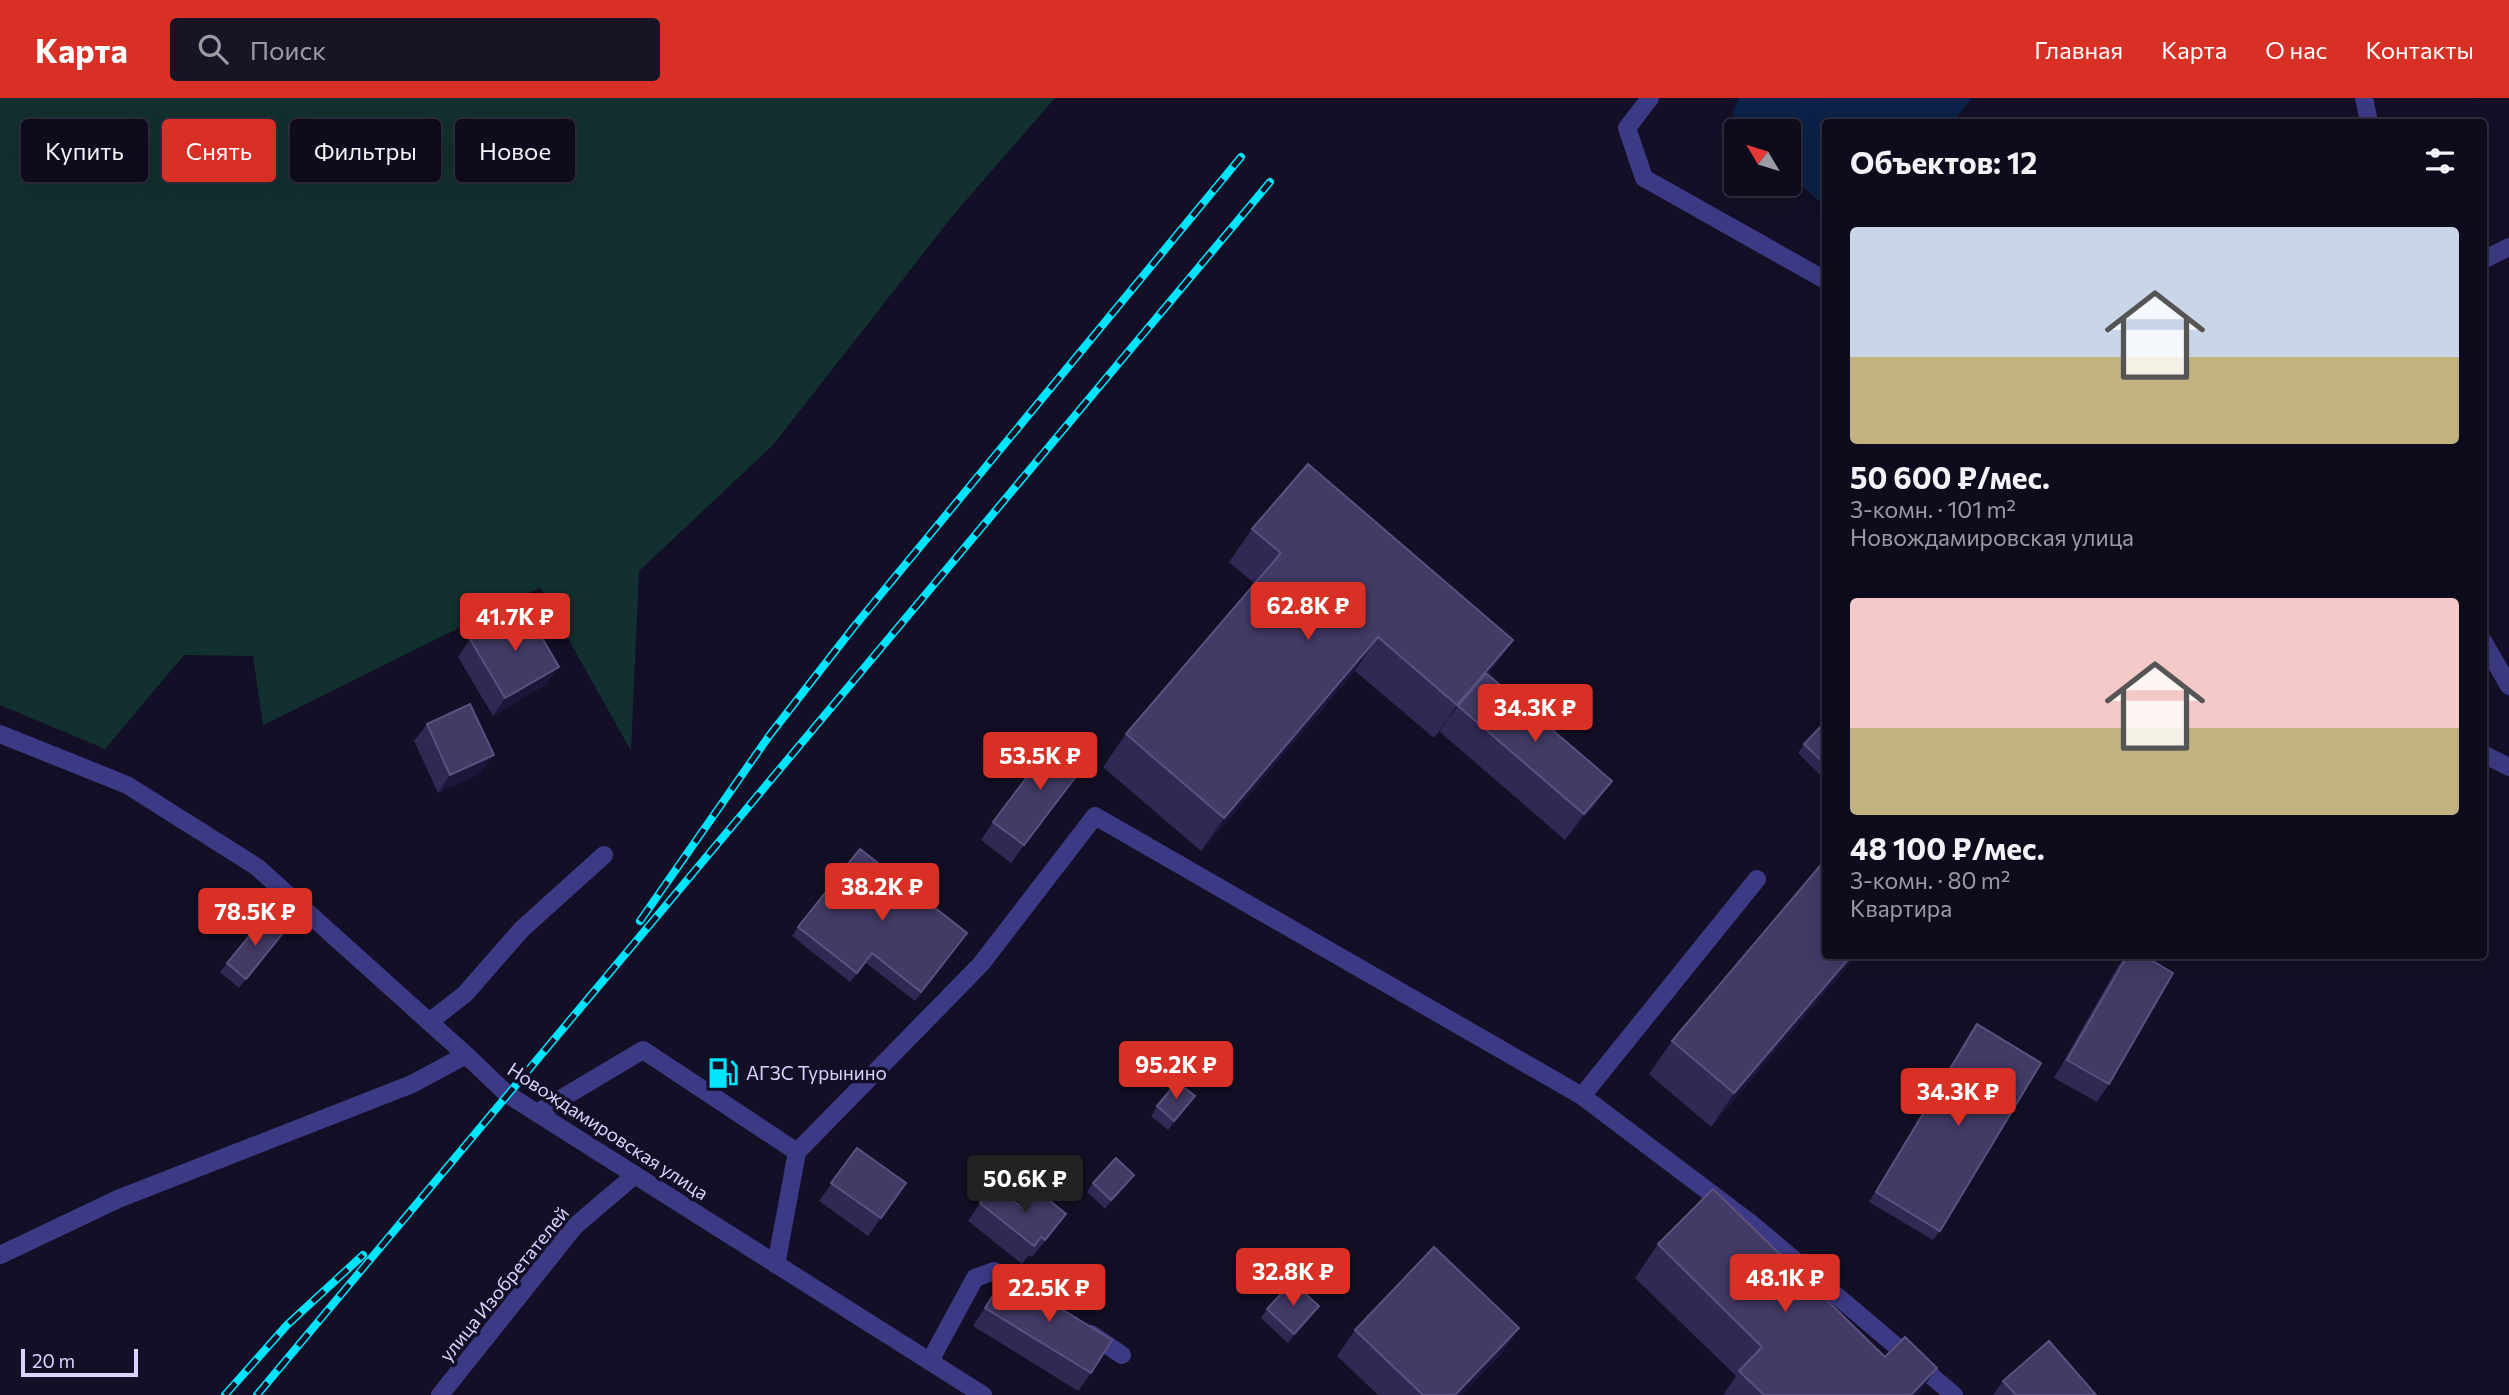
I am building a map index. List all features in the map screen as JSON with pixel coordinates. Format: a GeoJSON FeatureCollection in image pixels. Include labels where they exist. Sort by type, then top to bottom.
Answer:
{"type":"FeatureCollection","features":[{"type":"Feature","properties":{"kind":"street"},"geometry":{"type":"LineString","coordinates":[[1650,98],[1627,128],[1644,178],[1822,278]]}},
{"type":"Feature","properties":{"kind":"street"},"geometry":{"type":"LineString","coordinates":[[2364,98],[2368,119]]}},
{"type":"Feature","properties":{"kind":"street"},"geometry":{"type":"LineString","coordinates":[[2487,258],[2509,247]]}},
{"type":"Feature","properties":{"kind":"street"},"geometry":{"type":"LineString","coordinates":[[2487,648],[2509,686]]}},
{"type":"Feature","properties":{"kind":"street","name":"Новождамировская улица"},"geometry":{"type":"LineString","coordinates":[[0,734],[127,785],[257,867],[507,1094],[984,1395]]}},
{"type":"Feature","properties":{"kind":"street"},"geometry":{"type":"LineString","coordinates":[[2487,756],[2509,767]]}},
{"type":"Feature","properties":{"kind":"street"},"geometry":{"type":"LineString","coordinates":[[776,1265],[797,1152],[981,964],[1095,816],[1582,1096],[1753,1224],[1954,1395]]}},
{"type":"Feature","properties":{"kind":"street"},"geometry":{"type":"LineString","coordinates":[[429,1022],[465,994],[522,929],[604,855]]}},
{"type":"Feature","properties":{"kind":"street"},"geometry":{"type":"LineString","coordinates":[[1582,1096],[1757,879]]}},
{"type":"Feature","properties":{"kind":"street"},"geometry":{"type":"LineString","coordinates":[[537,1113],[643,1050],[797,1152]]}},
{"type":"Feature","properties":{"kind":"street"},"geometry":{"type":"LineString","coordinates":[[0,1255],[118,1199],[412,1084],[466,1055]]}},
{"type":"Feature","properties":{"kind":"street","name":"улица Изобретателей"},"geometry":{"type":"LineString","coordinates":[[440,1395],[575,1226],[635,1175]]}},
{"type":"Feature","properties":{"kind":"street"},"geometry":{"type":"LineString","coordinates":[[930,1361],[975,1278],[994,1271],[1041,1301]]}},
{"type":"Feature","properties":{"kind":"street"},"geometry":{"type":"LineString","coordinates":[[1076,1324],[1122,1355]]}},
{"type":"Feature","properties":{"kind":"green space"},"geometry":{"type":"Polygon","coordinates":[[[0,98],[1055,98],[954,214],[773,445],[639,571],[631,751],[540,588],[263,725],[253,656],[184,655],[105,749],[0,705],[0,98]]]}},
{"type":"Feature","properties":{"kind":"water"},"geometry":{"type":"Polygon","coordinates":[[[1739,98],[1972,98],[1954,119],[1822,119],[1822,204],[1801,184],[1801,119],[1736,119],[1732,112],[1739,98]]]}},
{"type":"Feature","properties":{"kind":"building"},"geometry":{"type":"Polygon","coordinates":[[[1308,464],[1513,640],[1457,705],[1378,637],[1224,818],[1126,734],[1281,553],[1252,529],[1308,464]]]}},
{"type":"Feature","properties":{"kind":"building"},"geometry":{"type":"Polygon","coordinates":[[[524,607],[559,667],[505,698],[470,639],[524,607]]]}},
{"type":"Feature","properties":{"kind":"building"},"geometry":{"type":"Polygon","coordinates":[[[1486,673],[1612,781],[1584,814],[1458,706],[1486,673]]]}},
{"type":"Feature","properties":{"kind":"building"},"geometry":{"type":"Polygon","coordinates":[[[470,704],[494,755],[450,775],[427,724],[470,704]]]}},
{"type":"Feature","properties":{"kind":"building"},"geometry":{"type":"Polygon","coordinates":[[[1822,725],[1822,761],[1804,744],[1822,725]]]}},
{"type":"Feature","properties":{"kind":"building"},"geometry":{"type":"Polygon","coordinates":[[[1055,740],[1086,763],[1024,845],[993,822],[1055,740]]]}},
{"type":"Feature","properties":{"kind":"building"},"geometry":{"type":"Polygon","coordinates":[[[860,849],[967,933],[921,992],[872,953],[857,973],[798,927],[860,849]]]}},
{"type":"Feature","properties":{"kind":"building"},"geometry":{"type":"Polygon","coordinates":[[[1822,864],[1822,959],[1848,959],[1734,1093],[1672,1041],[1822,864]]]}},
{"type":"Feature","properties":{"kind":"building"},"geometry":{"type":"Polygon","coordinates":[[[264,918],[283,933],[246,979],[227,963],[264,918]]]}},
{"type":"Feature","properties":{"kind":"building"},"geometry":{"type":"Polygon","coordinates":[[[2125,959],[2149,959],[2173,973],[2109,1084],[2067,1060],[2125,959]]]}},
{"type":"Feature","properties":{"kind":"building"},"geometry":{"type":"Polygon","coordinates":[[[1977,1024],[2041,1063],[1940,1231],[1876,1192],[1977,1024]]]}},
{"type":"Feature","properties":{"kind":"building"},"geometry":{"type":"Polygon","coordinates":[[[1177,1082],[1195,1096],[1174,1121],[1157,1106],[1177,1082]]]}},
{"type":"Feature","properties":{"kind":"building"},"geometry":{"type":"Polygon","coordinates":[[[857,1148],[906,1183],[881,1218],[831,1183],[857,1148]]]}},
{"type":"Feature","properties":{"kind":"building"},"geometry":{"type":"Polygon","coordinates":[[[1116,1158],[1134,1175],[1111,1200],[1093,1183],[1116,1158]]]}},
{"type":"Feature","properties":{"kind":"building"},"geometry":{"type":"Polygon","coordinates":[[[995,1186],[1024,1209],[1038,1191],[1066,1214],[1045,1240],[1041,1237],[1034,1246],[980,1203],[995,1186]]]}},
{"type":"Feature","properties":{"kind":"building"},"geometry":{"type":"Polygon","coordinates":[[[1713,1189],[1885,1357],[1905,1337],[1937,1368],[1911,1395],[1764,1395],[1739,1371],[1762,1347],[1658,1244],[1713,1189]]]}},
{"type":"Feature","properties":{"kind":"building"},"geometry":{"type":"Polygon","coordinates":[[[1434,1247],[1519,1328],[1455,1395],[1423,1395],[1355,1330],[1434,1247]]]}},
{"type":"Feature","properties":{"kind":"building"},"geometry":{"type":"Polygon","coordinates":[[[1006,1275],[1112,1340],[1091,1373],[985,1308],[1006,1275]]]}},
{"type":"Feature","properties":{"kind":"building"},"geometry":{"type":"Polygon","coordinates":[[[1292,1282],[1319,1306],[1294,1334],[1267,1309],[1292,1282]]]}},
{"type":"Feature","properties":{"kind":"building"},"geometry":{"type":"Polygon","coordinates":[[[2049,1341],[2096,1395],[2016,1395],[2003,1381],[2049,1341]]]}},
{"type":"Feature","properties":{"kind":"railway"},"geometry":{"type":"LineString","coordinates":[[640,921],[769,736],[853,628],[1241,157]]}},
{"type":"Feature","properties":{"kind":"railway"},"geometry":{"type":"LineString","coordinates":[[257,1395],[1270,182]]}},
{"type":"Feature","properties":{"kind":"railway"},"geometry":{"type":"LineString","coordinates":[[225,1395],[287,1325],[363,1255]]}},
{"type":"Feature","properties":{"kind":"place","name":"АГЗС Турынино"},"geometry":{"type":"Point","coordinates":[723,1073]}}]}
